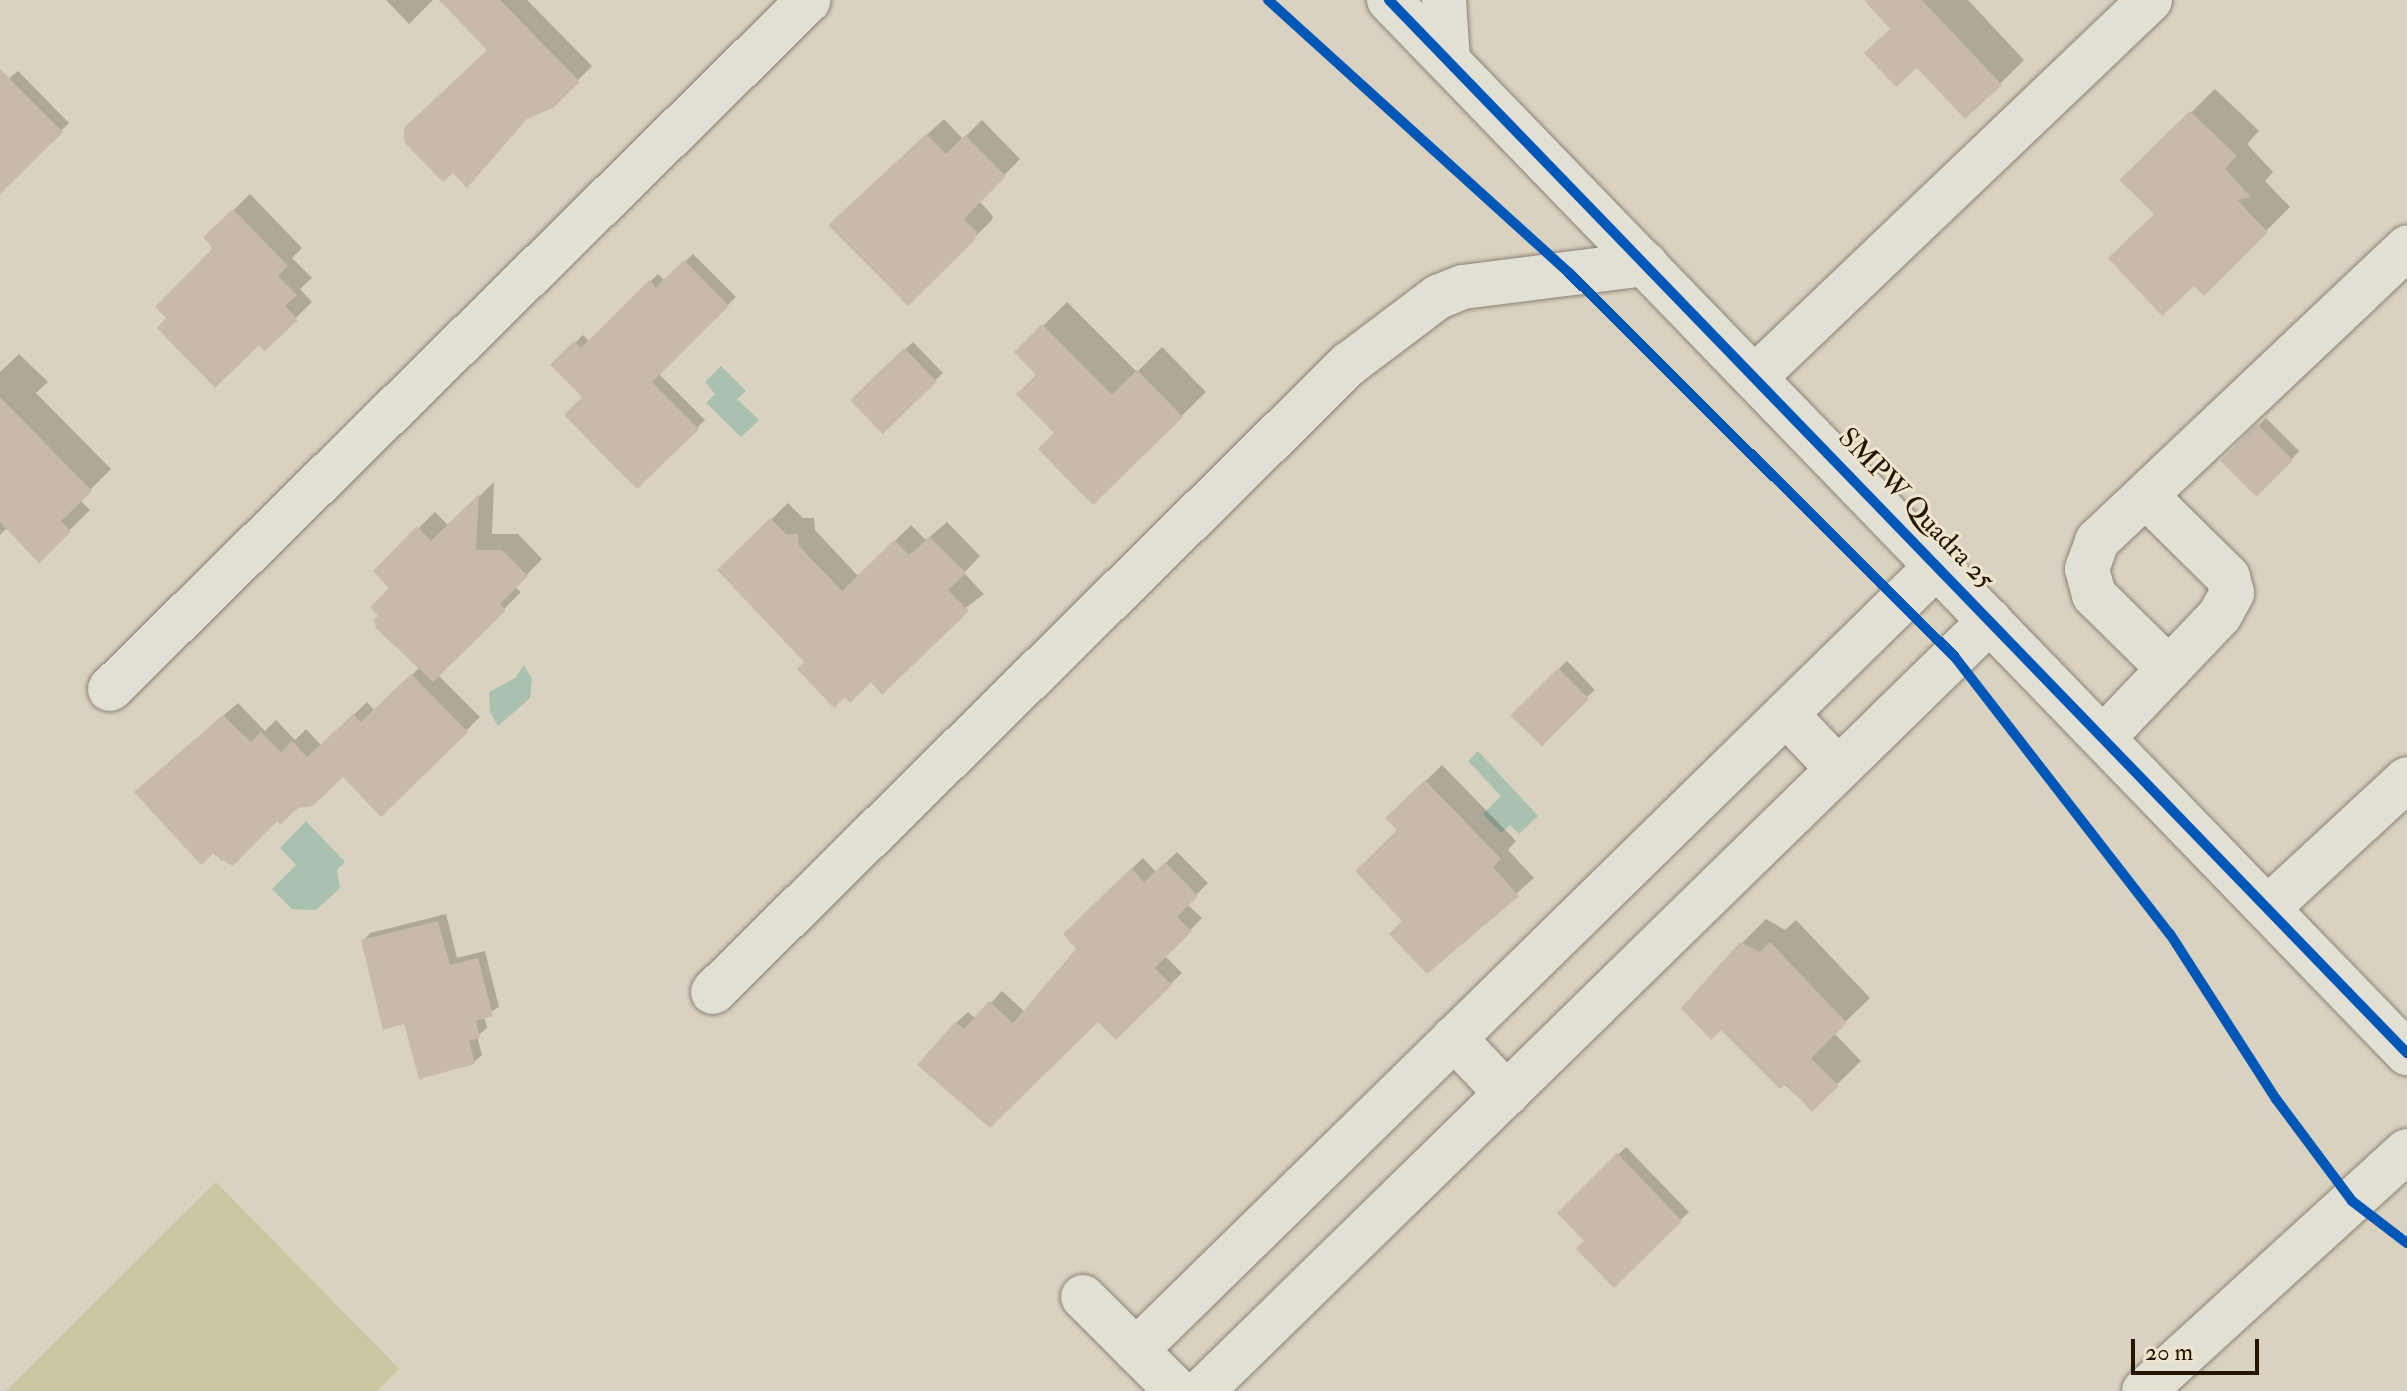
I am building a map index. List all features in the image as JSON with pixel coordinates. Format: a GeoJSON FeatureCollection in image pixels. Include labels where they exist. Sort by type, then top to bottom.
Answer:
{"type":"FeatureCollection","features":[{"type":"Feature","properties":{"kind":"street"},"geometry":{"type":"LineString","coordinates":[[110,689],[809,0]]}},
{"type":"Feature","properties":{"kind":"street","name":"SMPW Quadra 25"},"geometry":{"type":"LineString","coordinates":[[1389,0],[2407,1053]]}},
{"type":"Feature","properties":{"kind":"street"},"geometry":{"type":"LineString","coordinates":[[1444,0],[1448,60]]}},
{"type":"Feature","properties":{"kind":"street"},"geometry":{"type":"LineString","coordinates":[[1755,377],[2150,0]]}},
{"type":"Feature","properties":{"kind":"street"},"geometry":{"type":"LineString","coordinates":[[2169,669],[2094,595],[2087,569],[2097,541],[2407,248]]}},
{"type":"Feature","properties":{"kind":"street"},"geometry":{"type":"LineString","coordinates":[[713,992],[1349,364],[1438,297],[1463,287],[1646,264]]}},
{"type":"Feature","properties":{"kind":"street"},"geometry":{"type":"LineString","coordinates":[[2104,737],[2229,603],[2231,584],[2147,497]]}},
{"type":"Feature","properties":{"kind":"street"},"geometry":{"type":"LineString","coordinates":[[1136,1350],[1937,566]]}},
{"type":"Feature","properties":{"kind":"street"},"geometry":{"type":"LineString","coordinates":[[1202,1391],[1990,621]]}},
{"type":"Feature","properties":{"kind":"street"},"geometry":{"type":"LineString","coordinates":[[1786,714],[1838,769]]}},
{"type":"Feature","properties":{"kind":"street"},"geometry":{"type":"LineString","coordinates":[[2269,907],[2407,779]]}},
{"type":"Feature","properties":{"kind":"street"},"geometry":{"type":"LineString","coordinates":[[1454,1038],[1507,1094]]}},
{"type":"Feature","properties":{"kind":"street"},"geometry":{"type":"LineString","coordinates":[[2144,1391],[2407,1151]]}},
{"type":"Feature","properties":{"kind":"street"},"geometry":{"type":"LineString","coordinates":[[1083,1297],[1177,1391]]}},
{"type":"Feature","properties":{"kind":"shaded area"},"geometry":{"type":"Polygon","coordinates":[[[721,366],[746,391],[737,399],[759,420],[741,437],[706,403],[715,394],[705,382],[721,366]]]}},
{"type":"Feature","properties":{"kind":"shaded area"},"geometry":{"type":"Polygon","coordinates":[[[524,665],[532,679],[530,698],[498,726],[490,712],[489,692],[515,678],[524,665]]]}},
{"type":"Feature","properties":{"kind":"shaded area"},"geometry":{"type":"Polygon","coordinates":[[[1478,751],[1538,816],[1519,834],[1510,825],[1501,833],[1483,814],[1501,796],[1468,761],[1478,751]]]}},
{"type":"Feature","properties":{"kind":"shaded area"},"geometry":{"type":"Polygon","coordinates":[[[306,821],[345,862],[337,870],[340,888],[316,910],[292,909],[272,889],[296,865],[280,848],[306,821]]]}},
{"type":"Feature","properties":{"kind":"shaded area"},"geometry":{"type":"Polygon","coordinates":[[[216,1182],[399,1369],[377,1391],[6,1391],[216,1182]]]}},
{"type":"Feature","properties":{"kind":"building"},"geometry":{"type":"Polygon","coordinates":[[[439,0],[500,0],[580,82],[553,108],[527,119],[467,188],[453,173],[443,182],[404,142],[404,128],[487,50],[439,0]]]}},
{"type":"Feature","properties":{"kind":"building"},"geometry":{"type":"Polygon","coordinates":[[[1864,0],[1922,0],[2002,85],[1965,119],[1917,68],[1896,87],[1864,53],[1890,29],[1864,0]]]}},
{"type":"Feature","properties":{"kind":"building"},"geometry":{"type":"Polygon","coordinates":[[[0,69],[63,132],[0,194],[0,69]]]}},
{"type":"Feature","properties":{"kind":"building"},"geometry":{"type":"Polygon","coordinates":[[[2190,111],[2237,156],[2225,169],[2251,197],[2237,200],[2268,232],[2204,296],[2194,286],[2162,316],[2108,258],[2154,214],[2119,180],[2190,111]]]}},
{"type":"Feature","properties":{"kind":"building"},"geometry":{"type":"Polygon","coordinates":[[[926,134],[946,154],[965,135],[1006,176],[964,219],[977,232],[975,240],[908,306],[828,225],[926,134]]]}},
{"type":"Feature","properties":{"kind":"building"},"geometry":{"type":"Polygon","coordinates":[[[233,209],[288,266],[278,276],[297,295],[285,306],[298,320],[265,351],[259,345],[215,388],[157,328],[166,318],[155,307],[213,248],[203,237],[233,209]]]}},
{"type":"Feature","properties":{"kind":"building"},"geometry":{"type":"Polygon","coordinates":[[[684,260],[729,306],[652,382],[699,429],[637,489],[564,415],[582,397],[550,365],[574,341],[581,348],[649,280],[656,287],[684,260]]]}},
{"type":"Feature","properties":{"kind":"building"},"geometry":{"type":"Polygon","coordinates":[[[1042,324],[1112,395],[1137,370],[1183,417],[1093,505],[1038,449],[1054,433],[1016,394],[1036,375],[1014,352],[1042,324]]]}},
{"type":"Feature","properties":{"kind":"building"},"geometry":{"type":"Polygon","coordinates":[[[904,348],[937,382],[883,434],[850,400],[904,348]]]}},
{"type":"Feature","properties":{"kind":"building"},"geometry":{"type":"Polygon","coordinates":[[[0,397],[92,491],[61,521],[71,532],[39,563],[0,522],[0,397]]]}},
{"type":"Feature","properties":{"kind":"building"},"geometry":{"type":"Polygon","coordinates":[[[2257,424],[2293,460],[2256,497],[2220,461],[2257,424]]]}},
{"type":"Feature","properties":{"kind":"building"},"geometry":{"type":"Polygon","coordinates":[[[479,494],[476,550],[502,550],[528,576],[500,604],[506,610],[433,682],[377,629],[373,620],[378,616],[370,607],[389,588],[373,571],[417,526],[431,541],[479,494]]]}},
{"type":"Feature","properties":{"kind":"building"},"geometry":{"type":"Polygon","coordinates":[[[770,518],[786,534],[798,534],[799,546],[842,591],[894,540],[909,555],[930,537],[966,573],[948,590],[969,611],[882,695],[871,682],[850,703],[845,697],[834,708],[797,669],[804,662],[717,570],[770,518]]]}},
{"type":"Feature","properties":{"kind":"building"},"geometry":{"type":"Polygon","coordinates":[[[1558,668],[1589,699],[1542,746],[1511,715],[1558,668]]]}},
{"type":"Feature","properties":{"kind":"building"},"geometry":{"type":"Polygon","coordinates":[[[411,674],[468,732],[381,817],[343,777],[313,806],[298,808],[280,825],[277,821],[233,866],[213,854],[201,865],[134,792],[223,715],[251,742],[261,732],[281,752],[292,741],[307,757],[353,714],[361,722],[411,674]]]}},
{"type":"Feature","properties":{"kind":"building"},"geometry":{"type":"Polygon","coordinates":[[[1425,780],[1501,859],[1493,867],[1519,896],[1427,974],[1389,934],[1402,921],[1355,871],[1397,830],[1385,818],[1425,780]]]}},
{"type":"Feature","properties":{"kind":"building"},"geometry":{"type":"Polygon","coordinates":[[[1165,862],[1198,896],[1177,917],[1192,931],[1155,968],[1172,985],[1116,1040],[1098,1022],[990,1128],[917,1065],[955,1022],[964,1029],[989,1001],[1013,1023],[1076,949],[1063,934],[1131,868],[1144,882],[1165,862]]]}},
{"type":"Feature","properties":{"kind":"building"},"geometry":{"type":"Polygon","coordinates":[[[438,921],[450,965],[478,958],[493,1016],[476,1021],[480,1038],[469,1040],[475,1064],[419,1079],[404,1024],[383,1030],[361,940],[438,921]]]}},
{"type":"Feature","properties":{"kind":"building"},"geometry":{"type":"Polygon","coordinates":[[[1740,942],[1760,952],[1770,942],[1847,1023],[1811,1058],[1839,1086],[1812,1112],[1786,1084],[1780,1089],[1721,1030],[1711,1040],[1681,1008],[1740,942]]]}},
{"type":"Feature","properties":{"kind":"building"},"geometry":{"type":"Polygon","coordinates":[[[1617,1153],[1682,1221],[1614,1288],[1576,1249],[1584,1241],[1557,1213],[1617,1153]]]}},
{"type":"Feature","properties":{"kind":"cycle path"},"geometry":{"type":"LineString","coordinates":[[1268,0],[1569,273],[1954,656],[2170,934],[2276,1099],[2352,1201],[2407,1243]]}},
{"type":"Feature","properties":{"kind":"cycle path"},"geometry":{"type":"LineString","coordinates":[[1389,0],[2407,1053]]}}]}
